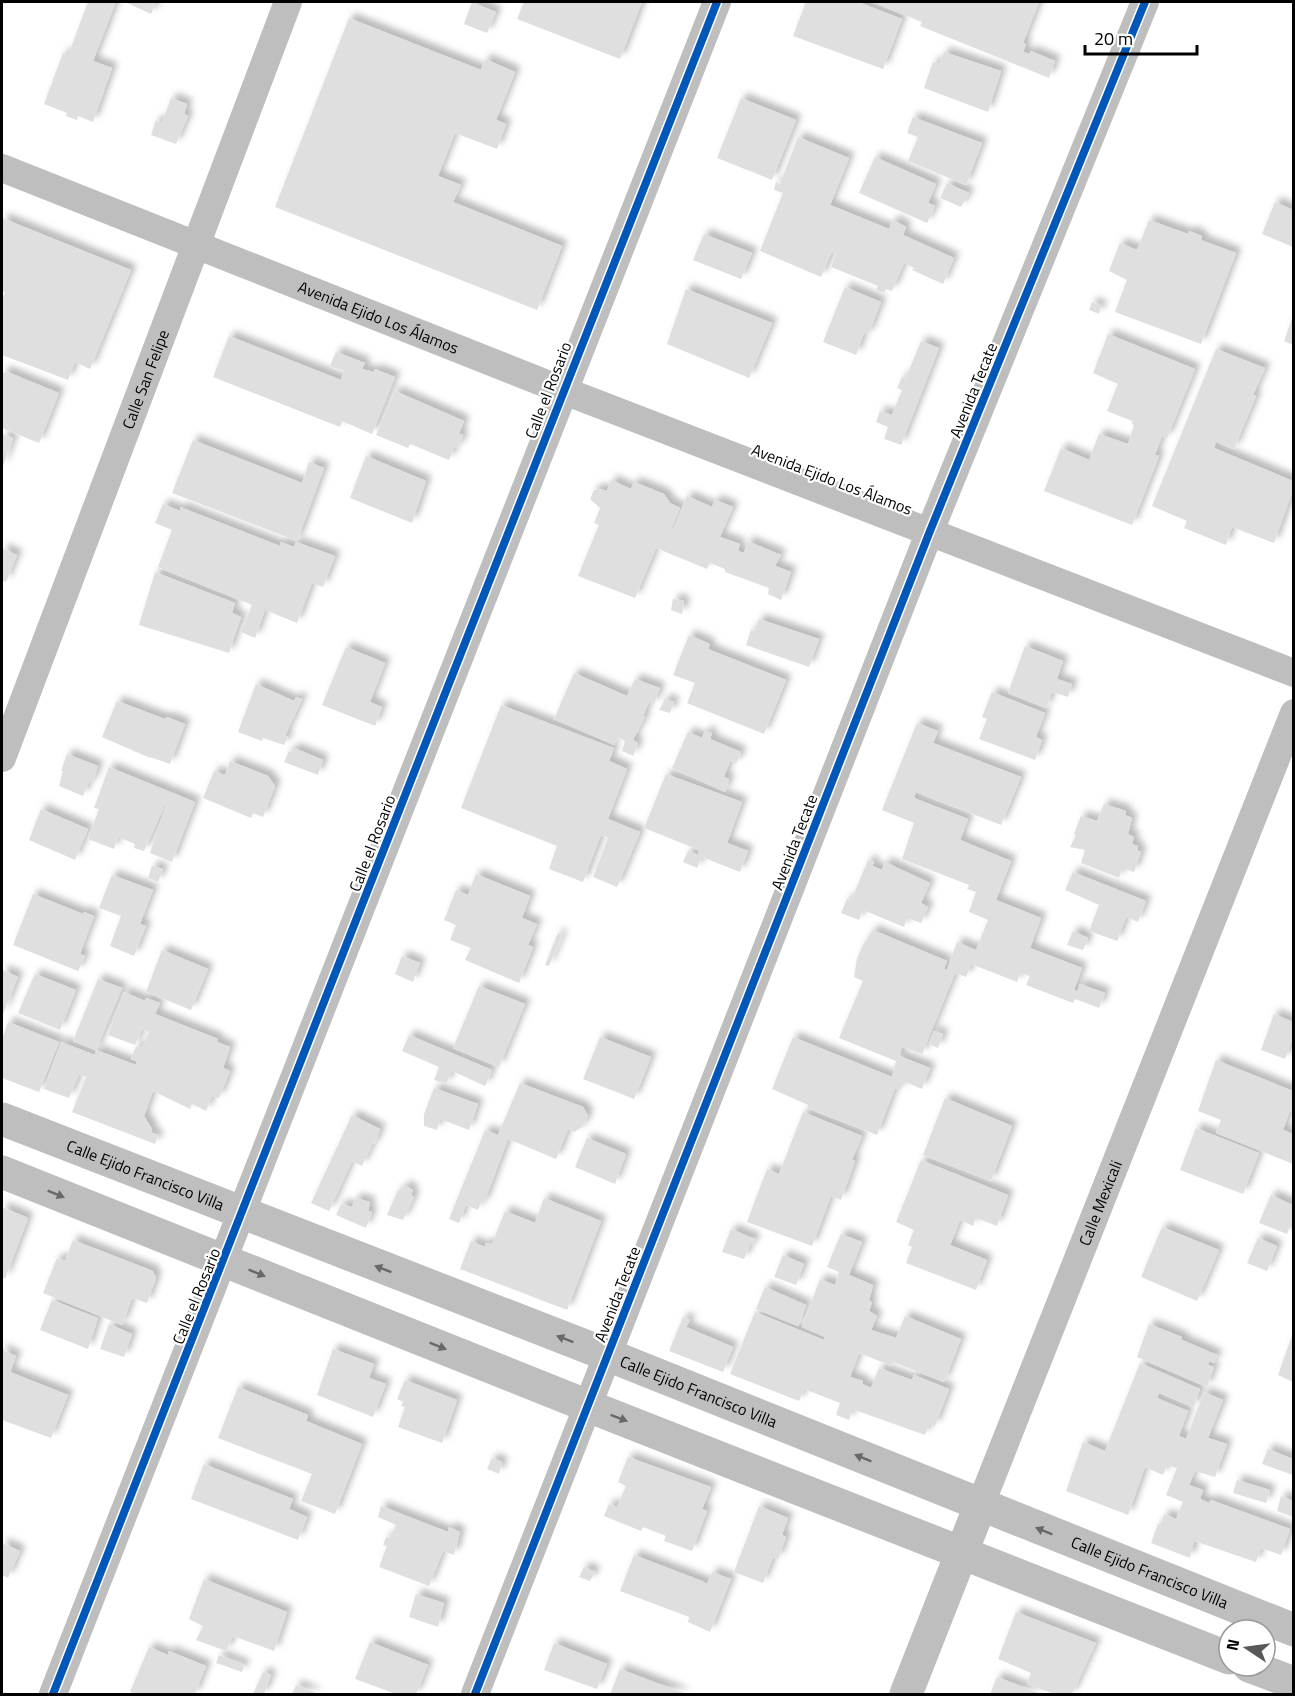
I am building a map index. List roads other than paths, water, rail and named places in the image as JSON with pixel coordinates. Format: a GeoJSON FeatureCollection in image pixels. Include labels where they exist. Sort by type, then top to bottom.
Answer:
{"type":"FeatureCollection","features":[{"type":"Feature","properties":{"kind":"street","name":"Calle San Felipe"},"geometry":{"type":"LineString","coordinates":[[2,758],[288,2]]}},
{"type":"Feature","properties":{"kind":"street","name":"Calle el Rosario"},"geometry":{"type":"LineString","coordinates":[[53,1695],[243,1215],[562,390],[717,2]]}},
{"type":"Feature","properties":{"kind":"street","name":"Avenida Tecate"},"geometry":{"type":"LineString","coordinates":[[475,1695],[930,531],[1145,2]]}},
{"type":"Feature","properties":{"kind":"street","name":"Avenida Ejido Los Álamos"},"geometry":{"type":"LineString","coordinates":[[2,168],[562,390],[1293,673]]}},
{"type":"Feature","properties":{"kind":"street","name":"Calle Mexicali"},"geometry":{"type":"LineString","coordinates":[[906,1695],[1293,713]]}},
{"type":"Feature","properties":{"kind":"street","name":"Calle Ejido Francisco Villa"},"geometry":{"type":"LineString","coordinates":[[2,1119],[243,1215],[608,1355],[1293,1630]]}},
{"type":"Feature","properties":{"kind":"street"},"geometry":{"type":"LineString","coordinates":[[2,1172],[1217,1653]]}},
{"type":"Feature","properties":{"kind":"street"},"geometry":{"type":"LineString","coordinates":[[1277,1677],[1293,1683]]}}]}
